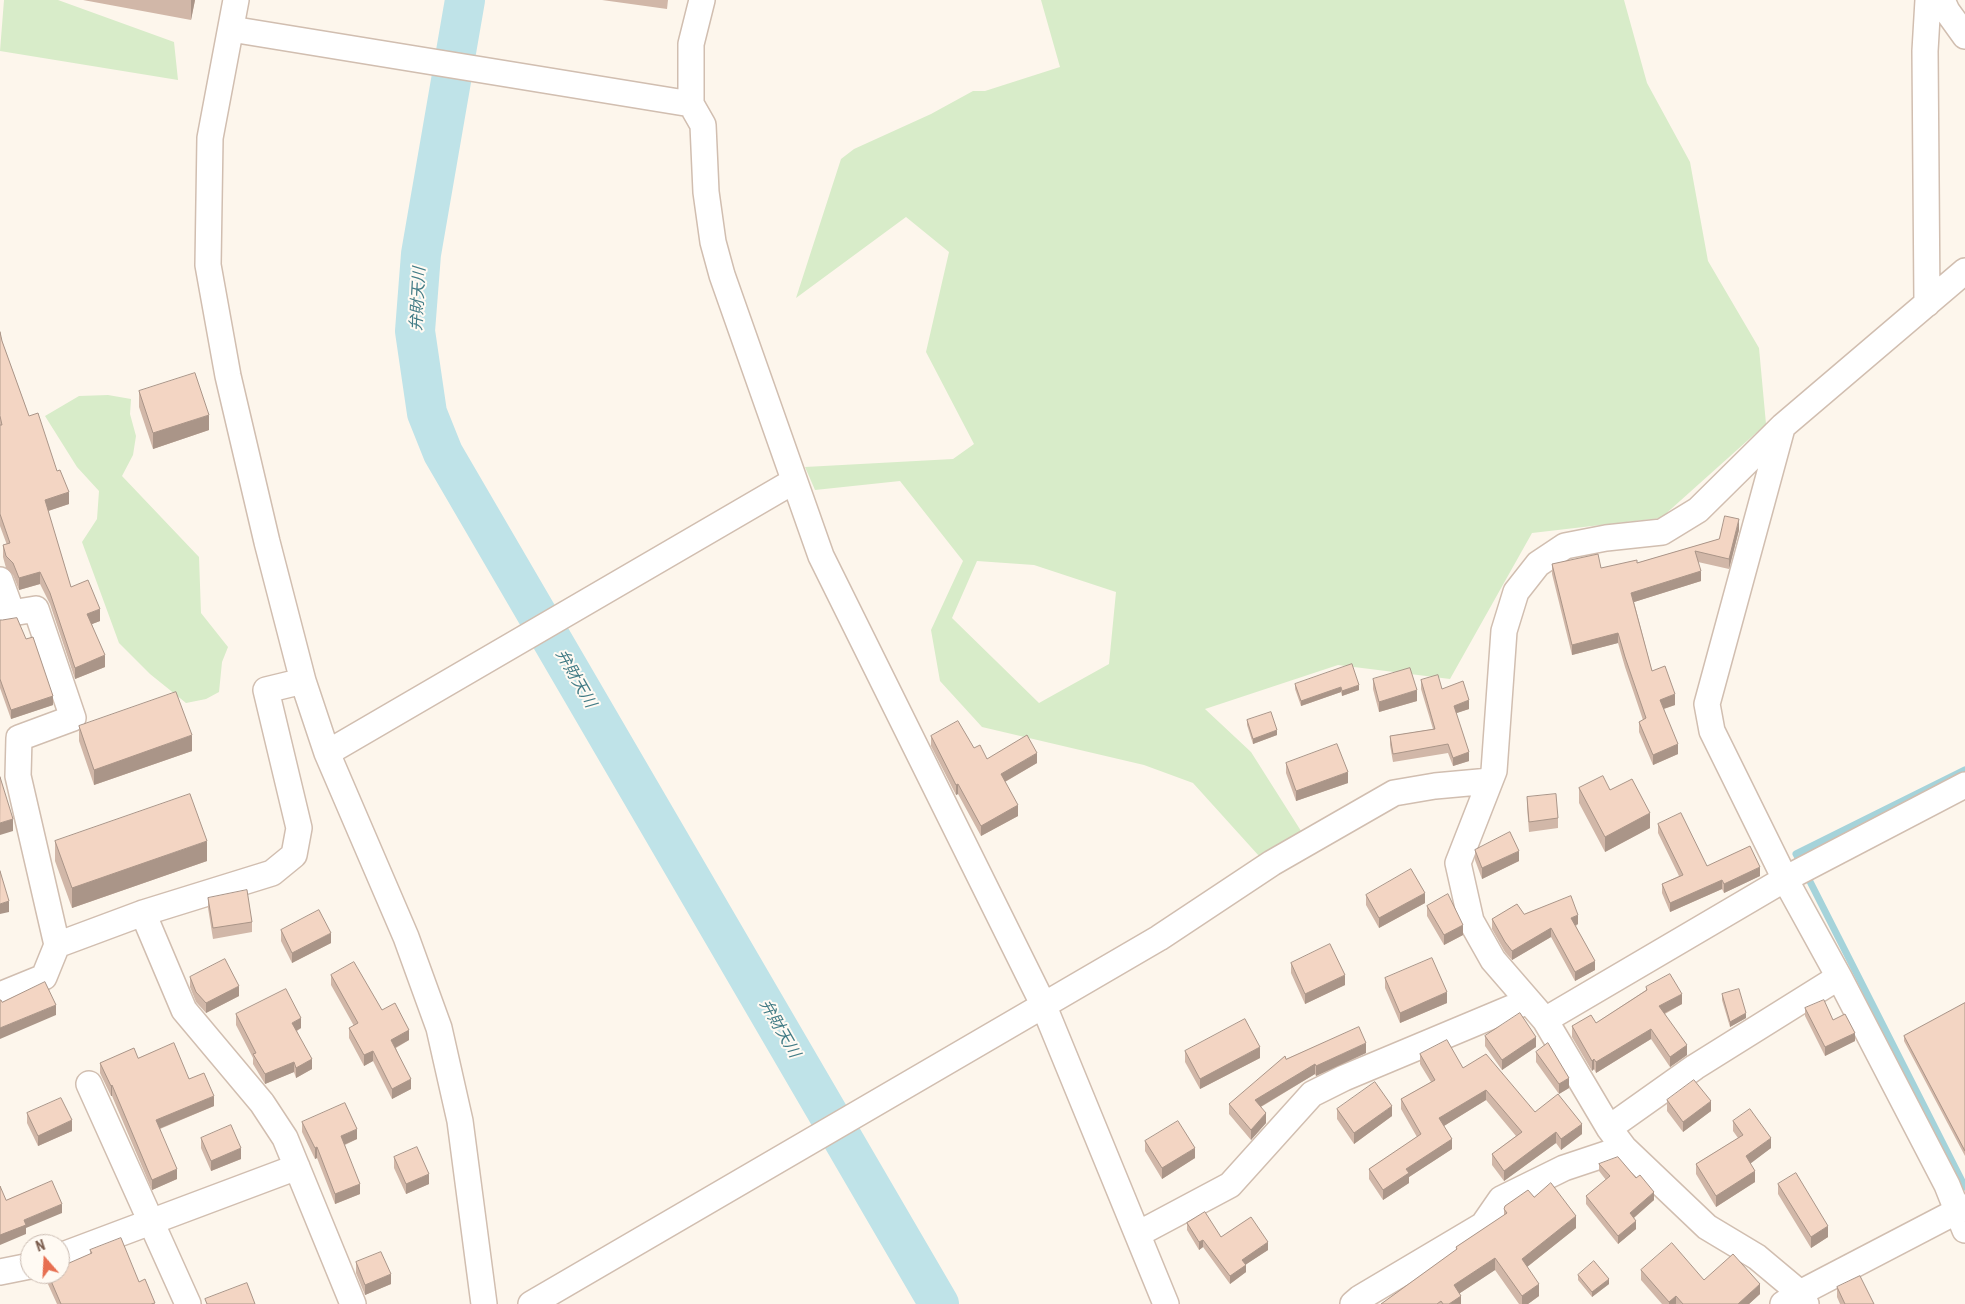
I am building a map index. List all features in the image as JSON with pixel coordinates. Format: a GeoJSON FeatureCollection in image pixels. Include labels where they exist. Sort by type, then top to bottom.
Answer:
{"type":"FeatureCollection","features":[{"type":"Feature","properties":{"kind":"street"},"geometry":{"type":"LineString","coordinates":[[236,0],[210,138],[208,265],[228,376],[267,542],[303,681],[327,753],[406,937],[439,1028],[460,1121],[484,1304]]}},
{"type":"Feature","properties":{"kind":"street"},"geometry":{"type":"LineString","coordinates":[[702,0],[691,44],[691,104],[703,125],[706,192],[713,242],[722,275],[794,481],[821,556],[1043,1004],[1166,1304]]}},
{"type":"Feature","properties":{"kind":"street"},"geometry":{"type":"LineString","coordinates":[[1927,304],[1925,51],[1928,0]]}},
{"type":"Feature","properties":{"kind":"street"},"geometry":{"type":"LineString","coordinates":[[1942,0],[1965,36]]}},
{"type":"Feature","properties":{"kind":"street"},"geometry":{"type":"LineString","coordinates":[[231,29],[691,104]]}},
{"type":"Feature","properties":{"kind":"street"},"geometry":{"type":"LineString","coordinates":[[1783,426],[1707,704],[1712,731],[1785,879],[1839,978],[1962,1216],[1796,1300],[1757,1257],[1707,1227],[1624,1148],[1609,1128],[1545,1020],[1493,960],[1472,921],[1458,863],[1494,771],[1504,631],[1516,592],[1538,564],[1565,546],[1606,538],[1662,532],[1698,510],[1783,426],[1965,271]]}},
{"type":"Feature","properties":{"kind":"street"},"geometry":{"type":"LineString","coordinates":[[327,753],[794,481]]}},
{"type":"Feature","properties":{"kind":"street"},"geometry":{"type":"LineString","coordinates":[[0,580],[6,614],[36,609],[73,718],[19,738],[18,776],[57,945],[44,977],[0,995]]}},
{"type":"Feature","properties":{"kind":"street"},"geometry":{"type":"LineString","coordinates":[[57,945],[143,913],[272,873],[294,855],[299,828],[266,690],[303,681]]}},
{"type":"Feature","properties":{"kind":"street"},"geometry":{"type":"LineString","coordinates":[[531,1304],[1159,938],[1272,863],[1394,792],[1490,781]]}},
{"type":"Feature","properties":{"kind":"street"},"geometry":{"type":"LineString","coordinates":[[1545,1020],[1785,879],[1965,785]]}},
{"type":"Feature","properties":{"kind":"street"},"geometry":{"type":"LineString","coordinates":[[143,913],[184,1010],[262,1103],[286,1138],[353,1304]]}},
{"type":"Feature","properties":{"kind":"street"},"geometry":{"type":"LineString","coordinates":[[1609,1128],[1695,1067],[1839,978]]}},
{"type":"Feature","properties":{"kind":"street"},"geometry":{"type":"LineString","coordinates":[[1138,1234],[1230,1185],[1312,1094],[1344,1078],[1528,1001]]}},
{"type":"Feature","properties":{"kind":"street"},"geometry":{"type":"LineString","coordinates":[[89,1084],[188,1304]]}},
{"type":"Feature","properties":{"kind":"street"},"geometry":{"type":"LineString","coordinates":[[1352,1304],[1483,1225],[1501,1199],[1564,1168],[1624,1148]]}},
{"type":"Feature","properties":{"kind":"street"},"geometry":{"type":"LineString","coordinates":[[70,1252],[297,1167]]}},
{"type":"Feature","properties":{"kind":"street"},"geometry":{"type":"LineString","coordinates":[[0,1272],[20,1268]]}},
{"type":"Feature","properties":{"kind":"green space"},"geometry":{"type":"Polygon","coordinates":[[[4,0],[58,0],[174,42],[178,80],[0,51],[4,0]]]}},
{"type":"Feature","properties":{"kind":"green space"},"geometry":{"type":"Polygon","coordinates":[[[1041,0],[1624,0],[1647,83],[1690,162],[1708,261],[1759,348],[1766,424],[1661,518],[1532,533],[1450,679],[1338,665],[1205,709],[1251,752],[1308,842],[1259,856],[1193,783],[1144,765],[982,727],[940,681],[931,630],[963,561],[900,481],[815,490],[805,467],[953,459],[974,444],[926,352],[949,252],[906,217],[796,298],[841,159],[854,149],[931,114],[973,91],[985,91],[1060,67],[1041,0]],[[977,561],[952,618],[1039,703],[1109,664],[1116,592],[1034,565],[977,561]]]}},
{"type":"Feature","properties":{"kind":"green space"},"geometry":{"type":"Polygon","coordinates":[[[108,395],[131,399],[130,414],[136,436],[133,455],[122,476],[199,557],[201,613],[228,647],[222,662],[219,692],[206,699],[186,703],[150,674],[119,643],[82,542],[97,519],[99,491],[77,467],[45,416],[79,396],[108,395]]]}},
{"type":"Feature","properties":{"kind":"building"},"geometry":{"type":"Polygon","coordinates":[[[0,332],[29,416],[38,413],[57,471],[60,470],[69,492],[45,500],[71,587],[88,580],[100,609],[87,614],[105,655],[75,668],[50,593],[40,572],[19,578],[13,563],[6,556],[3,545],[10,543],[0,514],[0,425],[2,425],[0,416],[0,332]]]}},
{"type":"Feature","properties":{"kind":"building"},"geometry":{"type":"Polygon","coordinates":[[[195,373],[209,415],[153,433],[139,391],[195,373]]]}},
{"type":"Feature","properties":{"kind":"building"},"geometry":{"type":"Polygon","coordinates":[[[1725,516],[1739,519],[1729,559],[1695,551],[1701,571],[1631,593],[1652,671],[1665,666],[1675,694],[1660,700],[1678,744],[1653,755],[1639,722],[1646,718],[1618,633],[1572,645],[1552,564],[1598,554],[1601,568],[1637,560],[1637,563],[1719,539],[1725,516]]]}},
{"type":"Feature","properties":{"kind":"building"},"geometry":{"type":"Polygon","coordinates":[[[17,618],[26,639],[33,637],[53,696],[11,710],[0,679],[0,620],[17,618]]]}},
{"type":"Feature","properties":{"kind":"building"},"geometry":{"type":"Polygon","coordinates":[[[1352,664],[1359,685],[1342,691],[1341,687],[1301,701],[1295,684],[1352,664]]]}},
{"type":"Feature","properties":{"kind":"building"},"geometry":{"type":"Polygon","coordinates":[[[1410,668],[1417,690],[1379,702],[1373,679],[1410,668]]]}},
{"type":"Feature","properties":{"kind":"building"},"geometry":{"type":"Polygon","coordinates":[[[1438,675],[1442,689],[1463,681],[1469,700],[1454,706],[1469,752],[1453,758],[1448,744],[1393,754],[1390,736],[1435,729],[1421,680],[1438,675]]]}},
{"type":"Feature","properties":{"kind":"building"},"geometry":{"type":"Polygon","coordinates":[[[176,692],[192,735],[94,770],[79,726],[176,692]]]}},
{"type":"Feature","properties":{"kind":"building"},"geometry":{"type":"Polygon","coordinates":[[[1271,712],[1277,730],[1253,739],[1247,720],[1271,712]]]}},
{"type":"Feature","properties":{"kind":"building"},"geometry":{"type":"Polygon","coordinates":[[[958,721],[974,748],[980,745],[987,759],[1027,735],[1037,753],[1001,774],[1018,805],[981,826],[958,784],[956,785],[931,736],[958,721]]]}},
{"type":"Feature","properties":{"kind":"building"},"geometry":{"type":"Polygon","coordinates":[[[1337,744],[1348,772],[1296,791],[1286,763],[1337,744]]]}},
{"type":"Feature","properties":{"kind":"building"},"geometry":{"type":"Polygon","coordinates":[[[1603,776],[1610,790],[1632,779],[1650,813],[1605,837],[1579,788],[1603,776]]]}},
{"type":"Feature","properties":{"kind":"building"},"geometry":{"type":"Polygon","coordinates":[[[0,777],[13,819],[0,823],[0,777]]]}},
{"type":"Feature","properties":{"kind":"building"},"geometry":{"type":"Polygon","coordinates":[[[190,794],[207,841],[72,888],[55,841],[190,794]]]}},
{"type":"Feature","properties":{"kind":"building"},"geometry":{"type":"Polygon","coordinates":[[[1556,794],[1558,818],[1529,822],[1527,797],[1556,794]]]}},
{"type":"Feature","properties":{"kind":"building"},"geometry":{"type":"Polygon","coordinates":[[[1681,813],[1707,866],[1750,846],[1760,867],[1724,884],[1722,880],[1670,903],[1662,884],[1683,875],[1658,824],[1681,813]]]}},
{"type":"Feature","properties":{"kind":"building"},"geometry":{"type":"Polygon","coordinates":[[[1510,832],[1519,851],[1482,868],[1475,850],[1510,832]]]}},
{"type":"Feature","properties":{"kind":"building"},"geometry":{"type":"Polygon","coordinates":[[[1411,869],[1425,893],[1379,918],[1366,895],[1411,869]]]}},
{"type":"Feature","properties":{"kind":"building"},"geometry":{"type":"Polygon","coordinates":[[[0,871],[9,901],[0,904],[0,871]]]}},
{"type":"Feature","properties":{"kind":"building"},"geometry":{"type":"Polygon","coordinates":[[[247,890],[252,922],[213,928],[208,898],[247,890]]]}},
{"type":"Feature","properties":{"kind":"building"},"geometry":{"type":"Polygon","coordinates":[[[1448,894],[1463,925],[1444,935],[1427,906],[1448,894]]]}},
{"type":"Feature","properties":{"kind":"building"},"geometry":{"type":"Polygon","coordinates":[[[1571,896],[1578,915],[1571,918],[1595,961],[1575,972],[1551,928],[1512,951],[1492,919],[1517,904],[1524,914],[1571,896]]]}},
{"type":"Feature","properties":{"kind":"building"},"geometry":{"type":"Polygon","coordinates":[[[319,910],[331,933],[292,953],[281,930],[319,910]]]}},
{"type":"Feature","properties":{"kind":"building"},"geometry":{"type":"Polygon","coordinates":[[[1330,944],[1345,975],[1305,994],[1291,963],[1330,944]]]}},
{"type":"Feature","properties":{"kind":"building"},"geometry":{"type":"Polygon","coordinates":[[[1432,958],[1447,992],[1400,1013],[1385,978],[1432,958]]]}},
{"type":"Feature","properties":{"kind":"building"},"geometry":{"type":"Polygon","coordinates":[[[225,959],[239,986],[206,1003],[196,992],[190,977],[225,959]]]}},
{"type":"Feature","properties":{"kind":"building"},"geometry":{"type":"Polygon","coordinates":[[[354,962],[382,1010],[395,1003],[409,1030],[391,1040],[411,1079],[392,1089],[373,1051],[364,1055],[349,1028],[358,1023],[331,975],[354,962]]]}},
{"type":"Feature","properties":{"kind":"building"},"geometry":{"type":"Polygon","coordinates":[[[1670,974],[1682,994],[1659,1006],[1687,1045],[1670,1057],[1651,1029],[1596,1062],[1594,1059],[1592,1061],[1572,1026],[1591,1015],[1596,1023],[1647,990],[1646,987],[1670,974]]]}},
{"type":"Feature","properties":{"kind":"building"},"geometry":{"type":"Polygon","coordinates":[[[45,982],[56,1005],[0,1028],[0,1000],[2,1002],[45,982]]]}},
{"type":"Feature","properties":{"kind":"building"},"geometry":{"type":"Polygon","coordinates":[[[286,989],[301,1018],[292,1023],[312,1059],[296,1068],[294,1062],[265,1074],[253,1054],[256,1053],[236,1014],[286,989]]]}},
{"type":"Feature","properties":{"kind":"building"},"geometry":{"type":"Polygon","coordinates":[[[1739,989],[1746,1013],[1730,1022],[1722,994],[1739,989]]]}},
{"type":"Feature","properties":{"kind":"building"},"geometry":{"type":"Polygon","coordinates":[[[1824,1000],[1833,1020],[1845,1014],[1855,1033],[1825,1047],[1805,1008],[1824,1000]]]}},
{"type":"Feature","properties":{"kind":"building"},"geometry":{"type":"Polygon","coordinates":[[[1965,1003],[1965,1151],[1904,1036],[1965,1003]]]}},
{"type":"Feature","properties":{"kind":"building"},"geometry":{"type":"Polygon","coordinates":[[[1520,1013],[1536,1037],[1502,1060],[1485,1036],[1520,1013]]]}},
{"type":"Feature","properties":{"kind":"building"},"geometry":{"type":"Polygon","coordinates":[[[1245,1019],[1260,1047],[1200,1079],[1185,1051],[1245,1019]]]}},
{"type":"Feature","properties":{"kind":"building"},"geometry":{"type":"Polygon","coordinates":[[[1359,1027],[1366,1043],[1316,1066],[1315,1064],[1255,1100],[1266,1113],[1251,1130],[1229,1104],[1285,1056],[1286,1059],[1359,1027]]]}},
{"type":"Feature","properties":{"kind":"building"},"geometry":{"type":"Polygon","coordinates":[[[1447,1040],[1463,1068],[1486,1054],[1535,1112],[1558,1094],[1582,1124],[1561,1139],[1556,1132],[1504,1171],[1492,1154],[1522,1132],[1486,1090],[1439,1118],[1452,1139],[1406,1169],[1409,1173],[1383,1190],[1369,1169],[1421,1134],[1401,1099],[1435,1080],[1420,1054],[1447,1040]]]}},
{"type":"Feature","properties":{"kind":"building"},"geometry":{"type":"Polygon","coordinates":[[[174,1043],[189,1079],[204,1073],[214,1096],[156,1120],[177,1169],[152,1180],[112,1085],[100,1063],[134,1048],[138,1058],[174,1043]]]}},
{"type":"Feature","properties":{"kind":"building"},"geometry":{"type":"Polygon","coordinates":[[[1548,1043],[1569,1078],[1559,1084],[1536,1052],[1548,1043]]]}},
{"type":"Feature","properties":{"kind":"building"},"geometry":{"type":"Polygon","coordinates":[[[1694,1080],[1711,1101],[1683,1122],[1667,1100],[1694,1080]]]}},
{"type":"Feature","properties":{"kind":"building"},"geometry":{"type":"Polygon","coordinates":[[[1375,1082],[1392,1106],[1354,1133],[1337,1109],[1375,1082]]]}},
{"type":"Feature","properties":{"kind":"building"},"geometry":{"type":"Polygon","coordinates":[[[61,1098],[72,1120],[38,1136],[27,1113],[61,1098]]]}},
{"type":"Feature","properties":{"kind":"building"},"geometry":{"type":"Polygon","coordinates":[[[345,1103],[357,1129],[341,1136],[360,1184],[335,1194],[317,1147],[315,1148],[302,1122],[345,1103]]]}},
{"type":"Feature","properties":{"kind":"building"},"geometry":{"type":"Polygon","coordinates":[[[1750,1109],[1771,1138],[1746,1156],[1755,1171],[1716,1196],[1696,1164],[1743,1135],[1733,1121],[1750,1109]]]}},
{"type":"Feature","properties":{"kind":"building"},"geometry":{"type":"Polygon","coordinates":[[[1178,1121],[1195,1148],[1162,1168],[1145,1141],[1178,1121]]]}},
{"type":"Feature","properties":{"kind":"building"},"geometry":{"type":"Polygon","coordinates":[[[231,1125],[241,1148],[211,1161],[201,1138],[231,1125]]]}},
{"type":"Feature","properties":{"kind":"building"},"geometry":{"type":"Polygon","coordinates":[[[417,1147],[429,1174],[406,1184],[394,1157],[417,1147]]]}},
{"type":"Feature","properties":{"kind":"building"},"geometry":{"type":"Polygon","coordinates":[[[1618,1157],[1636,1178],[1640,1175],[1654,1192],[1630,1213],[1636,1221],[1618,1236],[1586,1196],[1610,1176],[1599,1164],[1618,1157]]]}},
{"type":"Feature","properties":{"kind":"building"},"geometry":{"type":"Polygon","coordinates":[[[1796,1173],[1828,1226],[1811,1237],[1778,1184],[1796,1173]]]}},
{"type":"Feature","properties":{"kind":"building"},"geometry":{"type":"Polygon","coordinates":[[[52,1181],[62,1204],[24,1220],[26,1225],[0,1235],[0,1186],[6,1200],[52,1181]]]}},
{"type":"Feature","properties":{"kind":"building"},"geometry":{"type":"Polygon","coordinates":[[[1551,1183],[1576,1216],[1522,1259],[1539,1284],[1522,1296],[1495,1258],[1454,1285],[1461,1296],[1449,1304],[1443,1304],[1441,1301],[1437,1304],[1381,1304],[1457,1249],[1456,1247],[1507,1213],[1504,1209],[1505,1206],[1528,1190],[1534,1197],[1551,1183]]]}},
{"type":"Feature","properties":{"kind":"building"},"geometry":{"type":"Polygon","coordinates":[[[1205,1212],[1221,1237],[1251,1217],[1268,1242],[1242,1260],[1246,1265],[1230,1276],[1203,1240],[1199,1242],[1187,1223],[1205,1212]]]}},
{"type":"Feature","properties":{"kind":"building"},"geometry":{"type":"Polygon","coordinates":[[[121,1238],[139,1282],[145,1279],[155,1303],[61,1304],[52,1284],[70,1284],[70,1263],[92,1253],[90,1250],[121,1238]]]}},
{"type":"Feature","properties":{"kind":"building"},"geometry":{"type":"Polygon","coordinates":[[[1672,1243],[1704,1280],[1733,1254],[1760,1284],[1738,1304],[1683,1304],[1676,1296],[1669,1302],[1641,1270],[1672,1243]]]}},
{"type":"Feature","properties":{"kind":"building"},"geometry":{"type":"Polygon","coordinates":[[[381,1252],[391,1274],[365,1285],[356,1262],[381,1252]]]}},
{"type":"Feature","properties":{"kind":"building"},"geometry":{"type":"Polygon","coordinates":[[[1594,1261],[1609,1279],[1592,1292],[1578,1275],[1594,1261]]]}},
{"type":"Feature","properties":{"kind":"building"},"geometry":{"type":"Polygon","coordinates":[[[1860,1276],[1874,1304],[1845,1304],[1837,1287],[1860,1276]]]}},
{"type":"Feature","properties":{"kind":"building"},"geometry":{"type":"Polygon","coordinates":[[[247,1283],[255,1304],[207,1304],[205,1299],[247,1283]]]}},
{"type":"Feature","properties":{"kind":"waterway","name":"弁財天川"},"geometry":{"type":"LineString","coordinates":[[465,0],[421,254],[415,331],[427,413],[443,453],[939,1304]]}},
{"type":"Feature","properties":{"kind":"waterway"},"geometry":{"type":"LineString","coordinates":[[1965,770],[1796,854],[1965,1187]]}}]}
